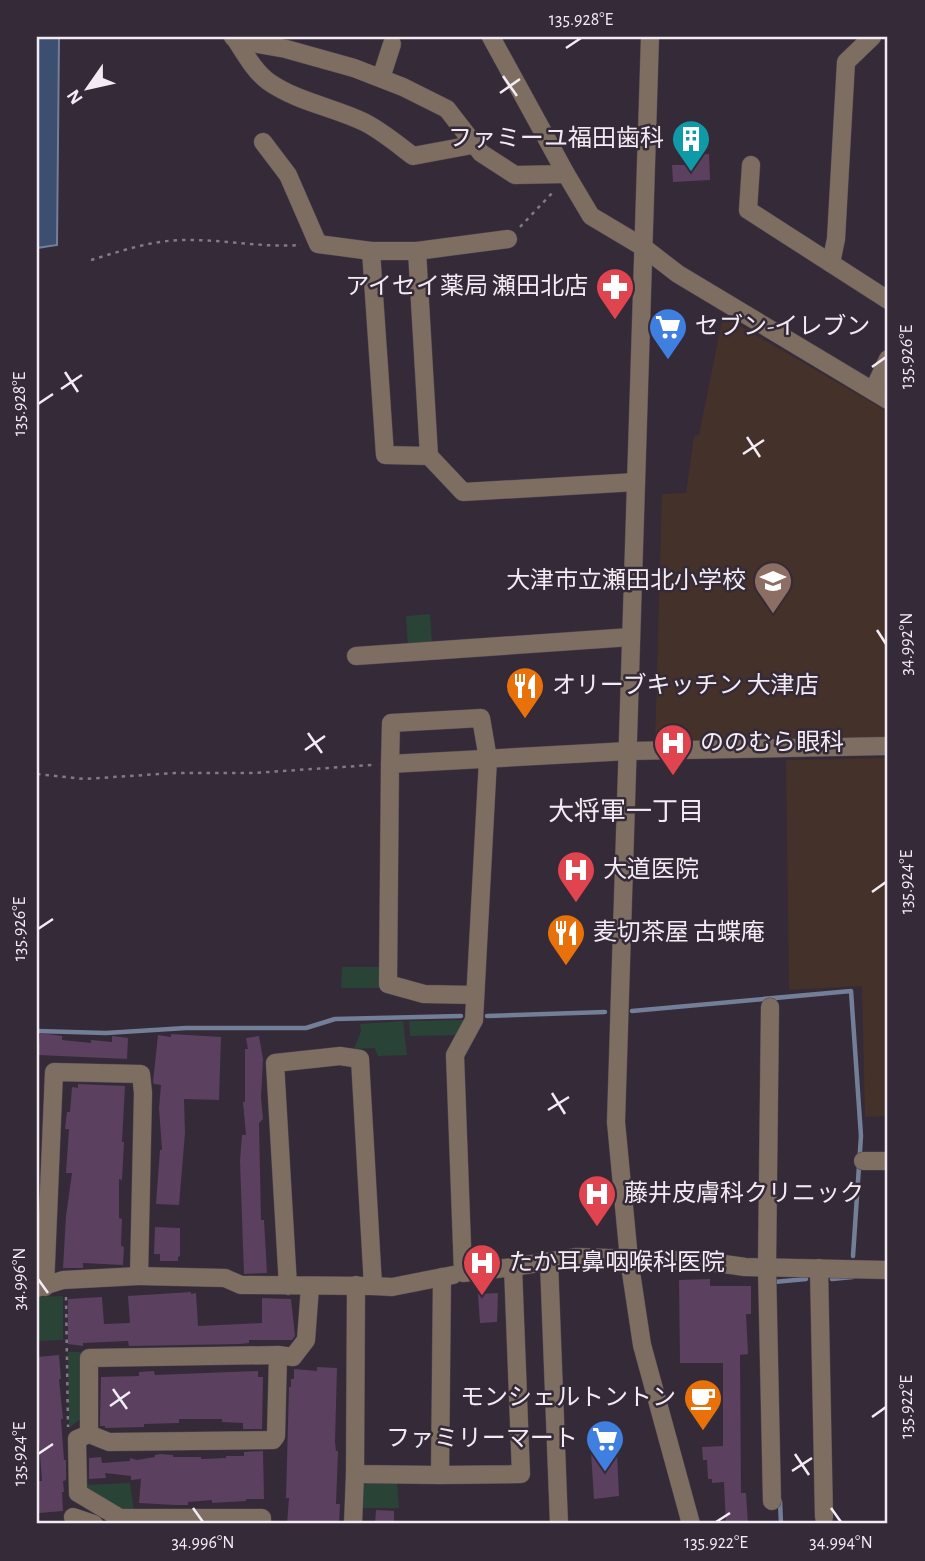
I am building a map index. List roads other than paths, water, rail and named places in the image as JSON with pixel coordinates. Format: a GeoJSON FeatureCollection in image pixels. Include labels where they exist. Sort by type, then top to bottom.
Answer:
{"type":"FeatureCollection","features":[{"type":"Feature","properties":{"kind":"street"},"geometry":{"type":"LineString","coordinates":[[491,37],[562,175],[591,216],[643,247],[677,274],[881,395],[888,359]]}},
{"type":"Feature","properties":{"kind":"street"},"geometry":{"type":"LineString","coordinates":[[650,37],[617,1122],[629,1259],[642,1345],[691,1524]]}},
{"type":"Feature","properties":{"kind":"street"},"geometry":{"type":"LineString","coordinates":[[831,263],[836,240],[846,62],[873,37]]}},
{"type":"Feature","properties":{"kind":"street"},"geometry":{"type":"LineString","coordinates":[[234,38],[286,48],[381,78],[447,109],[472,145],[515,175],[562,175]]}},
{"type":"Feature","properties":{"kind":"street"},"geometry":{"type":"LineString","coordinates":[[234,38],[249,61],[267,81],[299,98],[363,122],[385,134],[413,156],[472,145]]}},
{"type":"Feature","properties":{"kind":"street"},"geometry":{"type":"LineString","coordinates":[[381,78],[393,44]]}},
{"type":"Feature","properties":{"kind":"street"},"geometry":{"type":"LineString","coordinates":[[263,142],[288,175],[318,244],[371,251],[417,250],[508,239]]}},
{"type":"Feature","properties":{"kind":"street"},"geometry":{"type":"LineString","coordinates":[[751,165],[748,209],[888,300]]}},
{"type":"Feature","properties":{"kind":"street"},"geometry":{"type":"LineString","coordinates":[[417,250],[429,456],[463,492],[636,482]]}},
{"type":"Feature","properties":{"kind":"street"},"geometry":{"type":"LineString","coordinates":[[371,251],[385,455],[429,456]]}},
{"type":"Feature","properties":{"kind":"street"},"geometry":{"type":"LineString","coordinates":[[356,656],[631,637]]}},
{"type":"Feature","properties":{"kind":"street"},"geometry":{"type":"LineString","coordinates":[[463,1273],[455,1055],[474,1020],[488,759],[481,718],[391,723],[388,984],[424,994],[475,995]]}},
{"type":"Feature","properties":{"kind":"street"},"geometry":{"type":"LineString","coordinates":[[390,764],[628,751],[888,746]]}},
{"type":"Feature","properties":{"kind":"street"},"geometry":{"type":"LineString","coordinates":[[770,1007],[767,1267],[772,1501]]}},
{"type":"Feature","properties":{"kind":"street"},"geometry":{"type":"LineString","coordinates":[[288,1286],[275,1063],[340,1056],[360,1059],[365,1286],[353,1524]]}},
{"type":"Feature","properties":{"kind":"street"},"geometry":{"type":"LineString","coordinates":[[139,1276],[143,1094],[141,1074],[54,1072],[41,1288],[63,1280],[139,1276],[225,1278],[241,1285],[392,1287],[463,1273],[577,1257],[888,1270]]}},
{"type":"Feature","properties":{"kind":"street"},"geometry":{"type":"LineString","coordinates":[[863,1161],[888,1161]]}},
{"type":"Feature","properties":{"kind":"street"},"geometry":{"type":"LineString","coordinates":[[549,1262],[559,1524]]}},
{"type":"Feature","properties":{"kind":"street"},"geometry":{"type":"LineString","coordinates":[[355,1474],[521,1474],[513,1267]]}},
{"type":"Feature","properties":{"kind":"street"},"geometry":{"type":"LineString","coordinates":[[819,1268],[824,1517]]}},
{"type":"Feature","properties":{"kind":"street"},"geometry":{"type":"LineString","coordinates":[[440,1475],[442,1277]]}},
{"type":"Feature","properties":{"kind":"street"},"geometry":{"type":"LineString","coordinates":[[262,1524],[262,1518],[120,1518],[78,1493],[89,1358],[293,1357],[306,1340],[310,1287]]}},
{"type":"Feature","properties":{"kind":"street"},"geometry":{"type":"LineString","coordinates":[[83,1436],[109,1443],[273,1440],[276,1436],[278,1355]]}},
{"type":"Feature","properties":{"kind":"street"},"geometry":{"type":"LineString","coordinates":[[73,1517],[94,1524]]}},
{"type":"Feature","properties":{"kind":"water"},"geometry":{"type":"Polygon","coordinates":[[[37,37],[59,37],[57,245],[37,248],[37,37]]]}},
{"type":"Feature","properties":{"kind":"waterway"},"geometry":{"type":"LineString","coordinates":[[632,1011],[851,991],[861,1136],[853,1256]]}},
{"type":"Feature","properties":{"kind":"waterway"},"geometry":{"type":"LineString","coordinates":[[487,1016],[605,1012]]}},
{"type":"Feature","properties":{"kind":"waterway"},"geometry":{"type":"LineString","coordinates":[[37,1031],[106,1033],[186,1028],[306,1028],[335,1019],[461,1016]]}},
{"type":"Feature","properties":{"kind":"waterway"},"geometry":{"type":"LineString","coordinates":[[832,1279],[853,1277]]}},
{"type":"Feature","properties":{"kind":"waterway"},"geometry":{"type":"LineString","coordinates":[[774,1282],[806,1279]]}},
{"type":"Feature","properties":{"kind":"waterway"},"geometry":{"type":"LineString","coordinates":[[780,1501],[781,1524]]}},
{"type":"Feature","properties":{"kind":"place","name":"ファミーユ福田歯科"},"geometry":{"type":"Point","coordinates":[691,173]}},
{"type":"Feature","properties":{"kind":"place","name":"アイセイ薬局 瀬田北店"},"geometry":{"type":"Point","coordinates":[615,321]}},
{"type":"Feature","properties":{"kind":"place","name":"セブン-イレブン"},"geometry":{"type":"Point","coordinates":[668,361]}},
{"type":"Feature","properties":{"kind":"place","name":"大津市立瀬田北小学校"},"geometry":{"type":"Point","coordinates":[773,615]}},
{"type":"Feature","properties":{"kind":"place","name":"オリーブキッチン 大津店"},"geometry":{"type":"Point","coordinates":[525,720]}},
{"type":"Feature","properties":{"kind":"place","name":"ののむら眼科"},"geometry":{"type":"Point","coordinates":[673,777]}},
{"type":"Feature","properties":{"kind":"place","name":"大道医院"},"geometry":{"type":"Point","coordinates":[576,904]}},
{"type":"Feature","properties":{"kind":"place","name":"麦切茶屋 古蝶庵"},"geometry":{"type":"Point","coordinates":[566,967]}},
{"type":"Feature","properties":{"kind":"place","name":"藤井皮膚科クリニック"},"geometry":{"type":"Point","coordinates":[597,1228]}},
{"type":"Feature","properties":{"kind":"place","name":"たか耳鼻咽喉科医院"},"geometry":{"type":"Point","coordinates":[482,1297]}},
{"type":"Feature","properties":{"kind":"place","name":"モンシェルトントン"},"geometry":{"type":"Point","coordinates":[703,1432]}},
{"type":"Feature","properties":{"kind":"place","name":"ファミリーマート"},"geometry":{"type":"Point","coordinates":[605,1473]}},
{"type":"Feature","properties":{"kind":"district","name":"大将軍一丁目"},"geometry":{"type":"Point","coordinates":[626,812]}}]}
